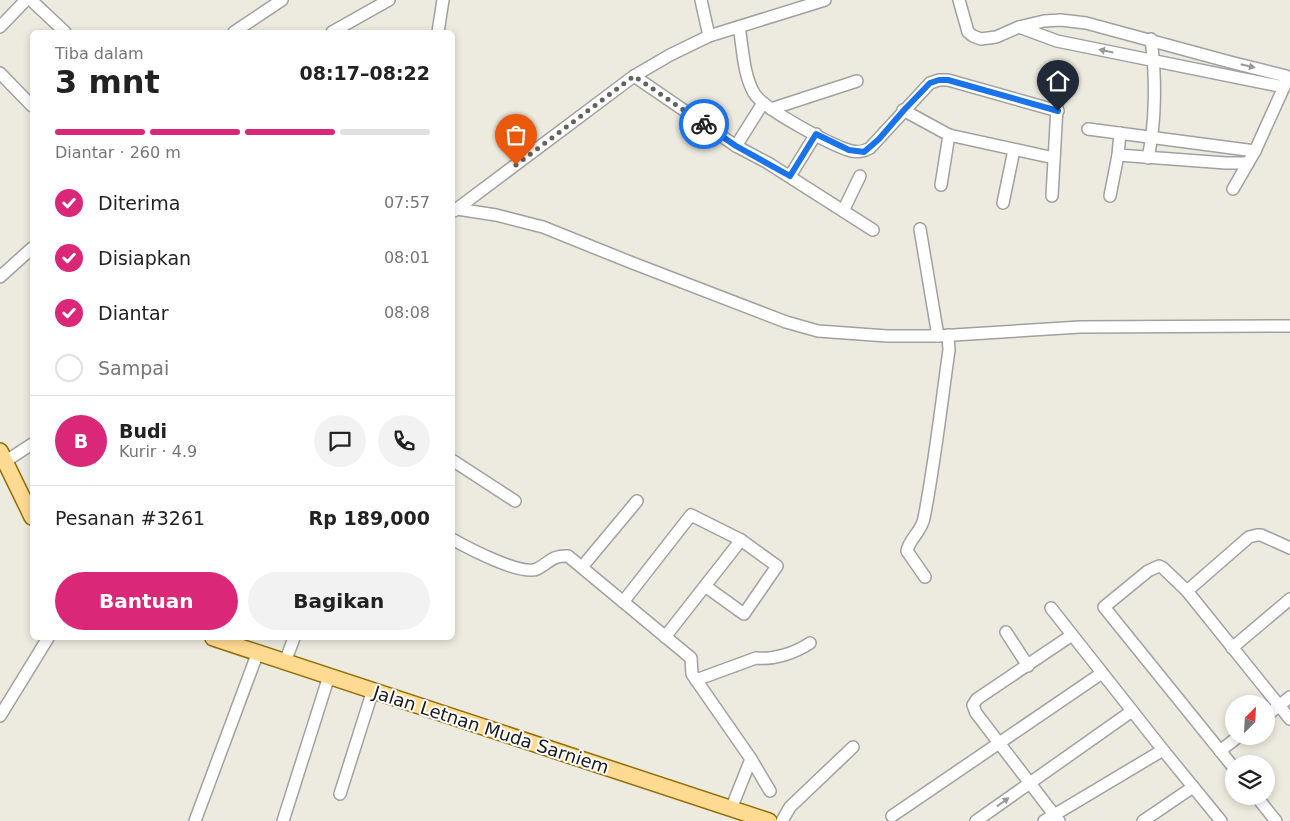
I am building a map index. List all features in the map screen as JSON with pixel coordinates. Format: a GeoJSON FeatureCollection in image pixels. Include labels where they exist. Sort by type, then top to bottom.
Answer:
{"type":"FeatureCollection","features":[{"type":"Feature","properties":{"kind":"main road"},"geometry":{"type":"LineString","coordinates":[[3,456],[30,513]]}},
{"type":"Feature","properties":{"kind":"main road","name":"Jalan Letnan Muda Sarniem"},"geometry":{"type":"LineString","coordinates":[[219,640],[769,821]]}},
{"type":"Feature","properties":{"kind":"street"},"geometry":{"type":"LineString","coordinates":[[0,27],[26,0]]}},
{"type":"Feature","properties":{"kind":"street"},"geometry":{"type":"LineString","coordinates":[[31,0],[63,30]]}},
{"type":"Feature","properties":{"kind":"street"},"geometry":{"type":"LineString","coordinates":[[336,30],[389,0]]}},
{"type":"Feature","properties":{"kind":"street"},"geometry":{"type":"LineString","coordinates":[[438,30],[443,0]]}},
{"type":"Feature","properties":{"kind":"street"},"geometry":{"type":"LineString","coordinates":[[701,0],[709,36]]}},
{"type":"Feature","properties":{"kind":"street"},"geometry":{"type":"LineString","coordinates":[[455,211],[634,76],[670,55],[709,36],[825,0]]}},
{"type":"Feature","properties":{"kind":"street"},"geometry":{"type":"LineString","coordinates":[[959,0],[968,32],[981,39],[996,37],[1019,27],[1044,21],[1061,20],[1086,23],[1230,62],[1283,74],[1287,77],[1284,87],[1255,151],[1233,189]]}},
{"type":"Feature","properties":{"kind":"street"},"geometry":{"type":"LineString","coordinates":[[237,30],[277,2]]}},
{"type":"Feature","properties":{"kind":"street"},"geometry":{"type":"LineString","coordinates":[[739,26],[747,72],[754,94],[767,106],[816,134],[849,150],[864,152],[879,139],[930,83],[939,80],[948,80],[1058,111]]}},
{"type":"Feature","properties":{"kind":"street"},"geometry":{"type":"LineString","coordinates":[[1019,27],[1057,41],[1284,87]]}},
{"type":"Feature","properties":{"kind":"street"},"geometry":{"type":"LineString","coordinates":[[1148,158],[1152,138],[1154,61],[1150,39]]}},
{"type":"Feature","properties":{"kind":"street"},"geometry":{"type":"LineString","coordinates":[[1180,66],[1182,48]]}},
{"type":"Feature","properties":{"kind":"street"},"geometry":{"type":"LineString","coordinates":[[1226,75],[1230,62]]}},
{"type":"Feature","properties":{"kind":"street"},"geometry":{"type":"LineString","coordinates":[[0,73],[30,104]]}},
{"type":"Feature","properties":{"kind":"street"},"geometry":{"type":"LineString","coordinates":[[634,76],[736,146],[790,176],[873,230]]}},
{"type":"Feature","properties":{"kind":"street"},"geometry":{"type":"LineString","coordinates":[[736,146],[767,106],[857,81]]}},
{"type":"Feature","properties":{"kind":"street"},"geometry":{"type":"LineString","coordinates":[[1052,196],[1058,89]]}},
{"type":"Feature","properties":{"kind":"street"},"geometry":{"type":"LineString","coordinates":[[904,110],[950,135],[1054,158]]}},
{"type":"Feature","properties":{"kind":"street"},"geometry":{"type":"LineString","coordinates":[[1088,129],[1255,151]]}},
{"type":"Feature","properties":{"kind":"street"},"geometry":{"type":"LineString","coordinates":[[1110,196],[1120,133]]}},
{"type":"Feature","properties":{"kind":"street"},"geometry":{"type":"LineString","coordinates":[[790,176],[816,134]]}},
{"type":"Feature","properties":{"kind":"street"},"geometry":{"type":"LineString","coordinates":[[941,185],[950,135]]}},
{"type":"Feature","properties":{"kind":"street"},"geometry":{"type":"LineString","coordinates":[[1226,163],[1230,147]]}},
{"type":"Feature","properties":{"kind":"street"},"geometry":{"type":"LineString","coordinates":[[1003,202],[1014,150]]}},
{"type":"Feature","properties":{"kind":"street"},"geometry":{"type":"LineString","coordinates":[[1118,155],[1248,163]]}},
{"type":"Feature","properties":{"kind":"street"},"geometry":{"type":"LineString","coordinates":[[843,211],[860,176]]}},
{"type":"Feature","properties":{"kind":"street"},"geometry":{"type":"LineString","coordinates":[[455,211],[496,215],[543,227],[803,327],[840,334],[943,336],[1080,327],[1290,326]]}},
{"type":"Feature","properties":{"kind":"street"},"geometry":{"type":"LineString","coordinates":[[920,229],[943,336],[949,350],[924,521],[908,544],[907,552],[925,577]]}},
{"type":"Feature","properties":{"kind":"street"},"geometry":{"type":"LineString","coordinates":[[0,277],[30,250]]}},
{"type":"Feature","properties":{"kind":"street"},"geometry":{"type":"LineString","coordinates":[[3,456],[30,445]]}},
{"type":"Feature","properties":{"kind":"street"},"geometry":{"type":"LineString","coordinates":[[455,462],[515,501]]}},
{"type":"Feature","properties":{"kind":"street"},"geometry":{"type":"LineString","coordinates":[[582,568],[637,501]]}},
{"type":"Feature","properties":{"kind":"street"},"geometry":{"type":"LineString","coordinates":[[623,602],[691,515],[740,540],[777,566],[744,614],[705,586]]}},
{"type":"Feature","properties":{"kind":"street"},"geometry":{"type":"LineString","coordinates":[[1186,591],[1249,537],[1261,535],[1290,548]]}},
{"type":"Feature","properties":{"kind":"street"},"geometry":{"type":"LineString","coordinates":[[455,540],[512,568],[526,570],[535,570],[560,555],[568,556],[691,658],[692,674],[751,759],[770,791]]}},
{"type":"Feature","properties":{"kind":"street"},"geometry":{"type":"LineString","coordinates":[[665,636],[740,540]]}},
{"type":"Feature","properties":{"kind":"street"},"geometry":{"type":"LineString","coordinates":[[1225,757],[1104,606],[1148,571],[1159,566],[1168,572],[1186,591],[1290,719]]}},
{"type":"Feature","properties":{"kind":"street"},"geometry":{"type":"LineString","coordinates":[[1232,648],[1290,599]]}},
{"type":"Feature","properties":{"kind":"street"},"geometry":{"type":"LineString","coordinates":[[1051,608],[1221,821]]}},
{"type":"Feature","properties":{"kind":"street"},"geometry":{"type":"LineString","coordinates":[[1006,632],[1028,666]]}},
{"type":"Feature","properties":{"kind":"street"},"geometry":{"type":"LineString","coordinates":[[1072,635],[977,699],[973,705],[976,713],[1030,782],[1053,819],[1163,750]]}},
{"type":"Feature","properties":{"kind":"street"},"geometry":{"type":"LineString","coordinates":[[0,716],[47,640]]}},
{"type":"Feature","properties":{"kind":"street"},"geometry":{"type":"LineString","coordinates":[[285,662],[293,640]]}},
{"type":"Feature","properties":{"kind":"street"},"geometry":{"type":"LineString","coordinates":[[696,680],[756,658],[765,659],[798,651],[810,644]]}},
{"type":"Feature","properties":{"kind":"street"},"geometry":{"type":"LineString","coordinates":[[195,821],[258,652]]}},
{"type":"Feature","properties":{"kind":"street"},"geometry":{"type":"LineString","coordinates":[[892,816],[1102,673]]}},
{"type":"Feature","properties":{"kind":"street"},"geometry":{"type":"LineString","coordinates":[[283,821],[329,676]]}},
{"type":"Feature","properties":{"kind":"street"},"geometry":{"type":"LineString","coordinates":[[340,794],[373,690]]}},
{"type":"Feature","properties":{"kind":"street"},"geometry":{"type":"LineString","coordinates":[[1275,709],[1290,697]]}},
{"type":"Feature","properties":{"kind":"street"},"geometry":{"type":"LineString","coordinates":[[976,821],[1132,711]]}},
{"type":"Feature","properties":{"kind":"street"},"geometry":{"type":"LineString","coordinates":[[1220,751],[1228,745]]}},
{"type":"Feature","properties":{"kind":"street"},"geometry":{"type":"LineString","coordinates":[[782,821],[790,807],[853,747]]}},
{"type":"Feature","properties":{"kind":"street"},"geometry":{"type":"LineString","coordinates":[[731,809],[751,759]]}},
{"type":"Feature","properties":{"kind":"street"},"geometry":{"type":"LineString","coordinates":[[1143,821],[1193,787]]}},
{"type":"Feature","properties":{"kind":"street"},"geometry":{"type":"LineString","coordinates":[[1263,805],[1276,821]]}},
{"type":"Feature","properties":{"kind":"way so far"},"geometry":{"type":"LineString","coordinates":[[516,165],[634,76],[704,124]]}},
{"type":"Feature","properties":{"kind":"route"},"geometry":{"type":"LineString","coordinates":[[704,124],[736,146],[790,176],[816,134],[849,150],[864,152],[879,139],[930,83],[939,80],[948,80],[1058,111]]}}]}
